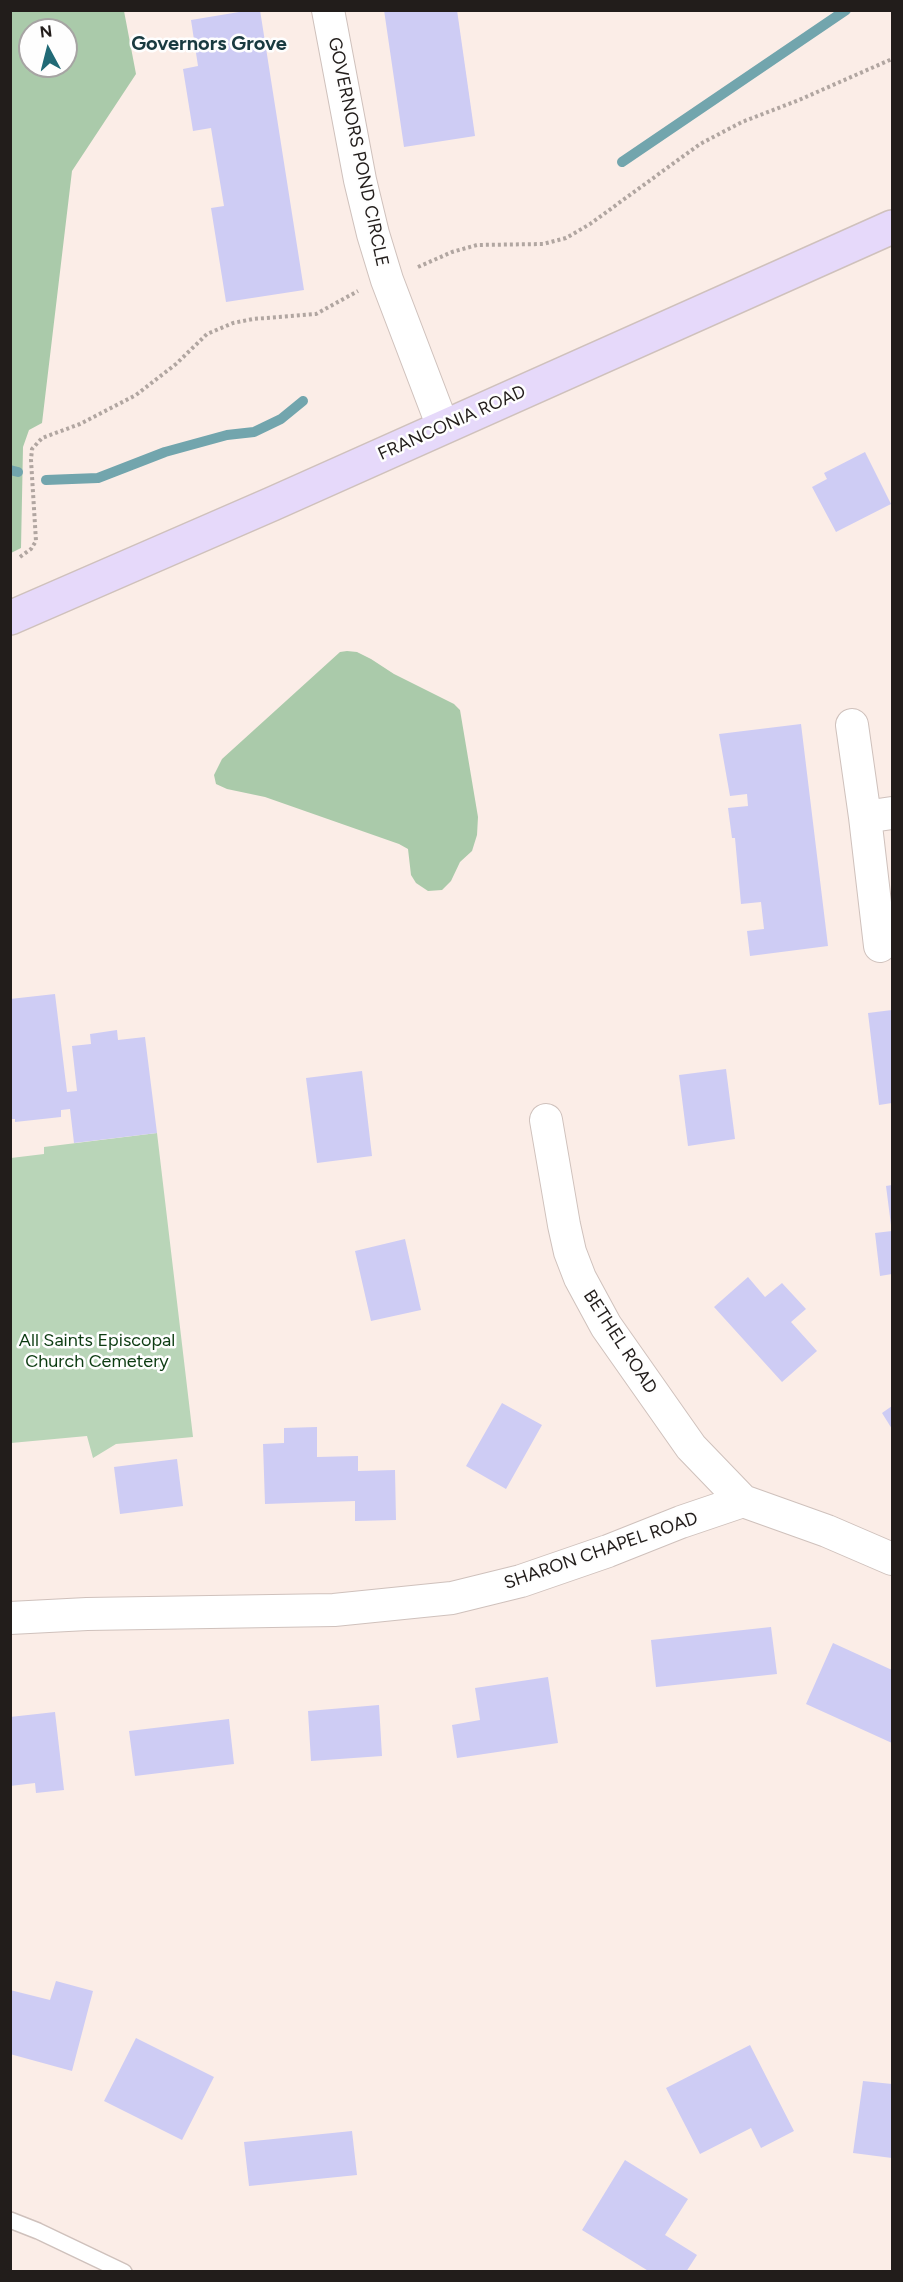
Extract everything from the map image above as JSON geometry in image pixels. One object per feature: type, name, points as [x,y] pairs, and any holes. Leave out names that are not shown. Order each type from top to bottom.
[{"type":"main road","name":"FRANCONIA ROAD","points":[[10,618],[892,227]]},
{"type":"street","name":"GOVERNORS POND CIRCLE","points":[[328,10],[360,180],[387,280],[443,427]]},
{"type":"street","points":[[852,725],[879,815],[880,946]]},
{"type":"street","name":"BETHEL ROAD","points":[[546,1119],[564,1225],[580,1278],[606,1326],[691,1447],[743,1502]]},
{"type":"street","points":[[743,1502],[827,1531],[892,1559]]},
{"type":"street","name":"SHARON CHAPEL ROAD","points":[[10,1618],[87,1614],[334,1610],[452,1598],[521,1581],[608,1551],[681,1522],[743,1502]]},
{"type":"lane","points":[[10,2220],[38,2230],[124,2271]]},
{"type":"path","points":[[20,557],[31,549],[36,541],[32,449],[42,438],[80,424],[136,394],[176,364],[207,334],[233,323],[253,319],[316,314],[349,295],[452,252],[477,245],[543,244],[566,238],[590,224],[700,144],[742,122],[892,59]]},
{"type":"green space","points":[[10,11],[124,11],[136,74],[72,171],[42,423],[29,430],[23,447],[21,548],[11,553]]},
{"type":"green space","points":[[340,652],[357,652],[371,659],[394,674],[454,704],[460,710],[478,817],[477,835],[472,851],[460,862],[451,881],[442,890],[428,891],[416,883],[411,875],[408,849],[399,844],[265,797],[227,789],[216,784],[214,775],[222,759]]},
{"type":"green space","name":"All Saints Episcopal Church Cemetery","points":[[157,1133],[193,1437],[116,1444],[93,1458],[87,1436],[11,1443],[11,1158],[44,1154],[44,1147]]},
{"type":"building","points":[[260,10],[304,290],[226,302],[211,208],[224,206],[211,128],[193,131],[183,69],[198,66],[191,20]]},
{"type":"building","points":[[384,10],[457,10],[475,136],[404,147]]},
{"type":"building","points":[[865,452],[891,504],[836,532],[812,487],[827,479],[824,473]]},
{"type":"building","points":[[801,724],[828,946],[750,956],[747,931],[764,929],[761,902],[741,904],[735,838],[732,838],[728,808],[748,806],[747,794],[730,796],[719,734]]},
{"type":"building","points":[[55,994],[67,1092],[77,1091],[72,1046],[91,1044],[90,1034],[117,1030],[118,1040],[145,1037],[157,1133],[74,1143],[70,1109],[61,1110],[61,1117],[15,1122],[15,1119],[10,1119],[10,999]]},
{"type":"building","points":[[892,1010],[892,1103],[879,1105],[868,1013]]},
{"type":"building","points":[[726,1069],[735,1139],[688,1146],[679,1075]]},
{"type":"building","points":[[362,1071],[372,1156],[317,1163],[306,1078]]},
{"type":"building","points":[[892,1185],[892,1225],[891,1225],[886,1186]]},
{"type":"building","points":[[892,1231],[892,1274],[880,1276],[875,1233]]},
{"type":"building","points":[[405,1239],[421,1310],[371,1321],[355,1251]]},
{"type":"building","points":[[748,1277],[765,1297],[782,1283],[806,1309],[791,1322],[817,1351],[782,1382],[714,1307]]},
{"type":"building","points":[[502,1403],[542,1425],[506,1489],[466,1466]]},
{"type":"building","points":[[892,1406],[892,1429],[882,1413]]},
{"type":"building","points":[[317,1427],[317,1457],[358,1456],[358,1471],[395,1470],[396,1520],[355,1521],[355,1501],[265,1504],[263,1444],[284,1443],[284,1428]]},
{"type":"building","points":[[177,1459],[183,1506],[120,1514],[114,1467]]},
{"type":"building","points":[[771,1627],[777,1674],[656,1687],[651,1640]]},
{"type":"building","points":[[833,1643],[892,1670],[892,1743],[806,1704]]},
{"type":"building","points":[[548,1677],[558,1743],[457,1758],[452,1725],[480,1720],[475,1688]]},
{"type":"building","points":[[379,1705],[382,1756],[311,1761],[308,1711]]},
{"type":"building","points":[[55,1712],[64,1790],[36,1793],[35,1783],[10,1786],[10,1717]]},
{"type":"building","points":[[229,1719],[234,1764],[135,1776],[129,1731]]},
{"type":"building","points":[[56,1981],[93,1991],[72,2071],[10,2054],[10,1990],[50,2000]]},
{"type":"building","points":[[136,2038],[214,2077],[182,2140],[104,2101]]},
{"type":"building","points":[[750,2045],[794,2131],[761,2148],[751,2128],[700,2154],[666,2088]]},
{"type":"building","points":[[863,2081],[892,2084],[892,2158],[853,2153]]},
{"type":"building","points":[[352,2131],[357,2175],[249,2186],[244,2142]]},
{"type":"building","points":[[625,2160],[688,2199],[665,2235],[697,2255],[686,2272],[650,2272],[582,2230]]},
{"type":"waterway","points":[[622,162],[846,10]]},
{"type":"waterway","points":[[46,480],[98,478],[165,452],[227,435],[254,432],[281,419],[303,401]]},
{"type":"waterway","points":[[10,470],[18,472]]},
{"type":"district","name":"Governors Grove","points":[[209,44]]}]
